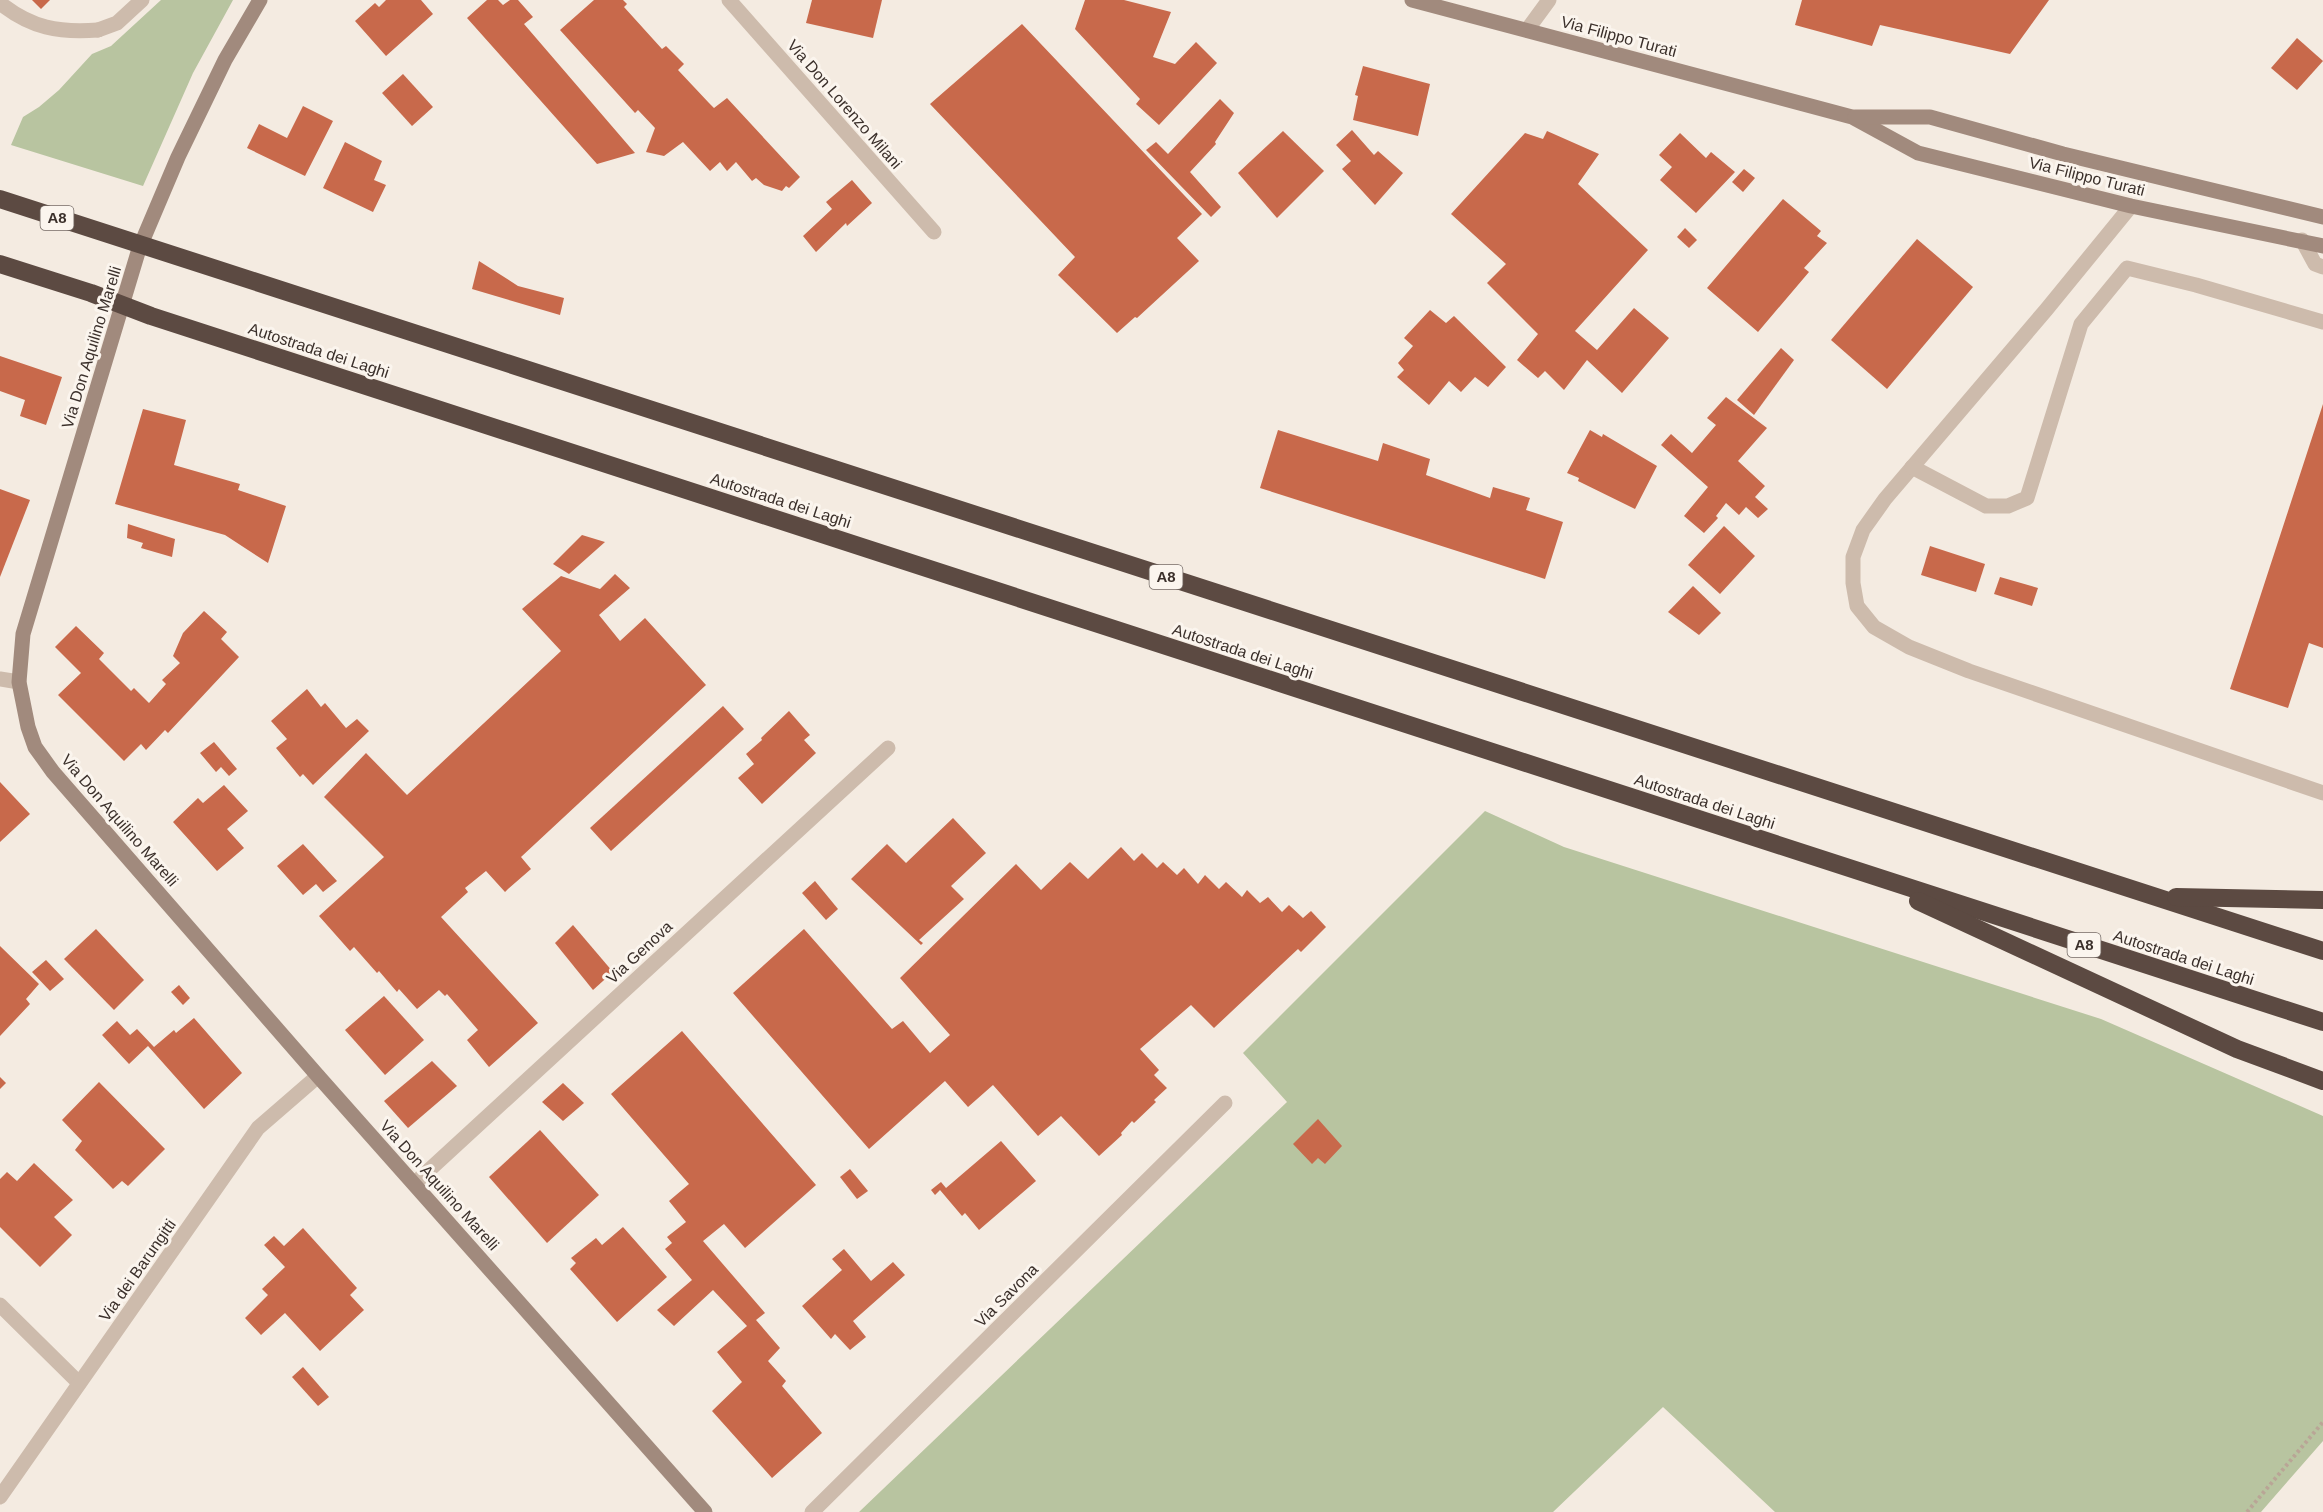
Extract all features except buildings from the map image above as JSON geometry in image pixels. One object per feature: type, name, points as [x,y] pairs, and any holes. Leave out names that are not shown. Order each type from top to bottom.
[{"type":"highway","name":"A8","points":[[0,199],[2323,951]]},
{"type":"highway","name":"Autostrada dei Laghi","points":[[0,264],[91,293],[151,316],[2323,1022]]},
{"type":"highway","points":[[1845,868],[2237,1049],[2323,1081]]},
{"type":"highway","points":[[2156,896],[2323,900]]},
{"type":"street","points":[[0,3],[38,26],[71,32],[98,30],[117,24],[142,0]]},
{"type":"street","name":"Via Don Aquilino Marelli","points":[[260,0],[225,60],[178,157],[139,249],[23,634],[20,682],[28,727],[35,747],[53,772],[318,1076],[705,1512]]},
{"type":"street","name":"Via Don Lorenzo Milani","points":[[729,0],[934,232]]},
{"type":"street","name":"Via Filippo Turati","points":[[1412,0],[1852,117],[1918,153],[2131,206],[2323,246]]},
{"type":"street","points":[[1527,30],[1549,0]]},
{"type":"street","name":"Via Filippo Turati","points":[[1852,117],[1930,117],[2063,154],[2323,217]]},
{"type":"street","points":[[2131,206],[1885,499],[1863,530],[1853,557],[1853,584],[1857,606],[1874,627],[1909,647],[1969,671],[2323,793]]},
{"type":"street","points":[[2302,240],[2315,264],[2323,267]]},
{"type":"street","points":[[1912,467],[1986,506],[2008,506],[2026,498],[2081,324],[2127,268],[2196,285],[2323,322]]},
{"type":"street","points":[[0,679],[20,682]]},
{"type":"street","name":"Via Genova","points":[[415,1183],[888,748]]},
{"type":"street","name":"Via dei Barungitti","points":[[0,1497],[258,1128],[318,1076]]},
{"type":"street","name":"Via Savona","points":[[812,1512],[1225,1103]]},
{"type":"street","points":[[0,1305],[79,1383]]},
{"type":"path","points":[[2247,1512],[2323,1422]]},
{"type":"green space","points":[[161,0],[233,0],[193,73],[143,186],[11,145],[23,117],[59,90],[92,54],[111,46]]},
{"type":"green space","points":[[1485,811],[1564,847],[2101,1019],[2323,1116],[2323,1441],[2261,1512],[1775,1512],[1663,1407],[1553,1512],[859,1512],[1287,1102],[1243,1053]]}]
